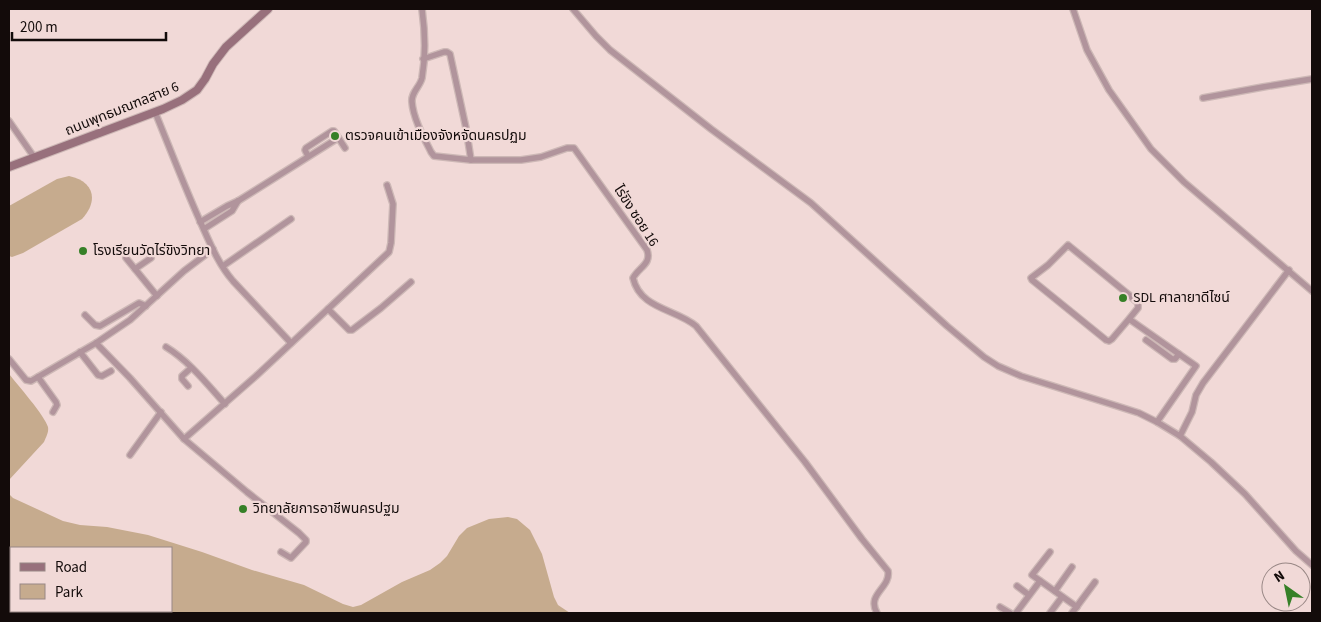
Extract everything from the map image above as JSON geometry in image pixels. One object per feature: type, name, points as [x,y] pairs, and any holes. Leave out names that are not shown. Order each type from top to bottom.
[{"type":"main road","name":"ถนนพุทธมณฑลสาย 6","points":[[9,166],[155,112],[182,100],[197,90],[226,47],[268,9]]},
{"type":"street","name":"ไร่ขิง ซอย 16","points":[[422,9],[425,33],[424,59],[422,78],[413,94],[412,104],[430,152],[434,156],[471,160],[530,159],[567,148],[574,148],[647,250],[649,255],[648,261],[636,273],[634,278],[640,291],[646,299],[664,311],[696,326],[805,462],[888,571],[888,578],[875,598],[874,607],[877,613]]},
{"type":"street","points":[[573,9],[610,50],[711,129],[811,203],[947,326],[984,356],[998,366],[1021,376],[1138,413],[1180,436],[1246,494],[1296,551],[1312,565]]},
{"type":"street","points":[[1073,9],[1087,50],[1109,90],[1151,149],[1184,182],[1312,291]]},
{"type":"street","points":[[424,59],[445,51],[450,54],[471,160]]},
{"type":"street","points":[[1203,98],[1263,86],[1312,79]]},
{"type":"street","points":[[155,112],[200,222],[227,274],[291,343]]},
{"type":"street","points":[[9,121],[34,157]]},
{"type":"street","points":[[200,222],[238,201],[338,138],[345,148]]},
{"type":"street","points":[[184,439],[225,404],[389,252],[393,204],[387,185]]},
{"type":"street","points":[[204,229],[232,211],[238,201]]},
{"type":"street","points":[[223,266],[291,219]]},
{"type":"street","points":[[1068,245],[1138,303],[1138,308],[1129,319],[1110,341],[1106,340],[1031,278],[1048,265],[1068,245]]},
{"type":"street","points":[[9,359],[26,380],[31,381],[96,343],[130,320],[184,271],[213,249]]},
{"type":"street","points":[[126,258],[157,296]]},
{"type":"street","points":[[135,269],[151,258]]},
{"type":"street","points":[[1180,436],[1192,412],[1196,395],[1203,383],[1289,270]]},
{"type":"street","points":[[328,309],[349,330],[352,330],[411,282]]},
{"type":"street","points":[[85,315],[95,325],[100,326],[139,303],[146,306]]},
{"type":"street","points":[[1129,319],[1196,366],[1157,422]]},
{"type":"street","points":[[1146,340],[1173,360],[1179,354]]},
{"type":"street","points":[[1159,350],[1163,342]]},
{"type":"street","points":[[96,343],[184,439],[246,492],[305,538],[306,542],[292,558],[281,552]]},
{"type":"street","points":[[166,347],[176,353],[225,404]]},
{"type":"street","points":[[80,352],[98,375],[102,376],[110,371]]},
{"type":"street","points":[[188,386],[182,379],[182,376],[191,368]]},
{"type":"street","points":[[38,377],[56,402],[57,405],[53,412]]},
{"type":"street","points":[[130,455],[161,412]]},
{"type":"street","points":[[1050,552],[1032,576],[1077,606]]},
{"type":"street","points":[[1055,591],[1072,567]]},
{"type":"street","points":[[1016,613],[1040,581]]},
{"type":"street","points":[[1072,613],[1095,582]]},
{"type":"street","points":[[1017,586],[1030,595]]},
{"type":"street","points":[[1050,613],[1062,597]]},
{"type":"street","points":[[1000,607],[1010,613]]},
{"type":"green space","points":[[69,176],[84,182],[89,187],[91,193],[91,205],[82,219],[23,253],[12,257],[9,256],[9,206],[57,179]]},
{"type":"green space","points":[[9,374],[46,422],[48,429],[44,442],[9,480]]},
{"type":"green space","points":[[9,494],[13,498],[63,521],[148,535],[252,570],[304,585],[353,607],[361,605],[402,582],[430,570],[447,556],[459,536],[467,528],[489,519],[508,517],[517,519],[530,530],[542,554],[554,597],[558,605],[570,613],[9,613]]},
{"type":"place","name":"ตรวจคนเข้าเมืองจังหจัดนครปฏม","points":[[335,136]]},
{"type":"place","name":"โรงเรียนวัดไร่ขิงวิทยา","points":[[83,251]]},
{"type":"place","name":"SDL ศาลายาดีไซน์","points":[[1123,298]]},
{"type":"place","name":"วิทยาลัยการอาชีพนครปฐม","points":[[243,509]]}]
